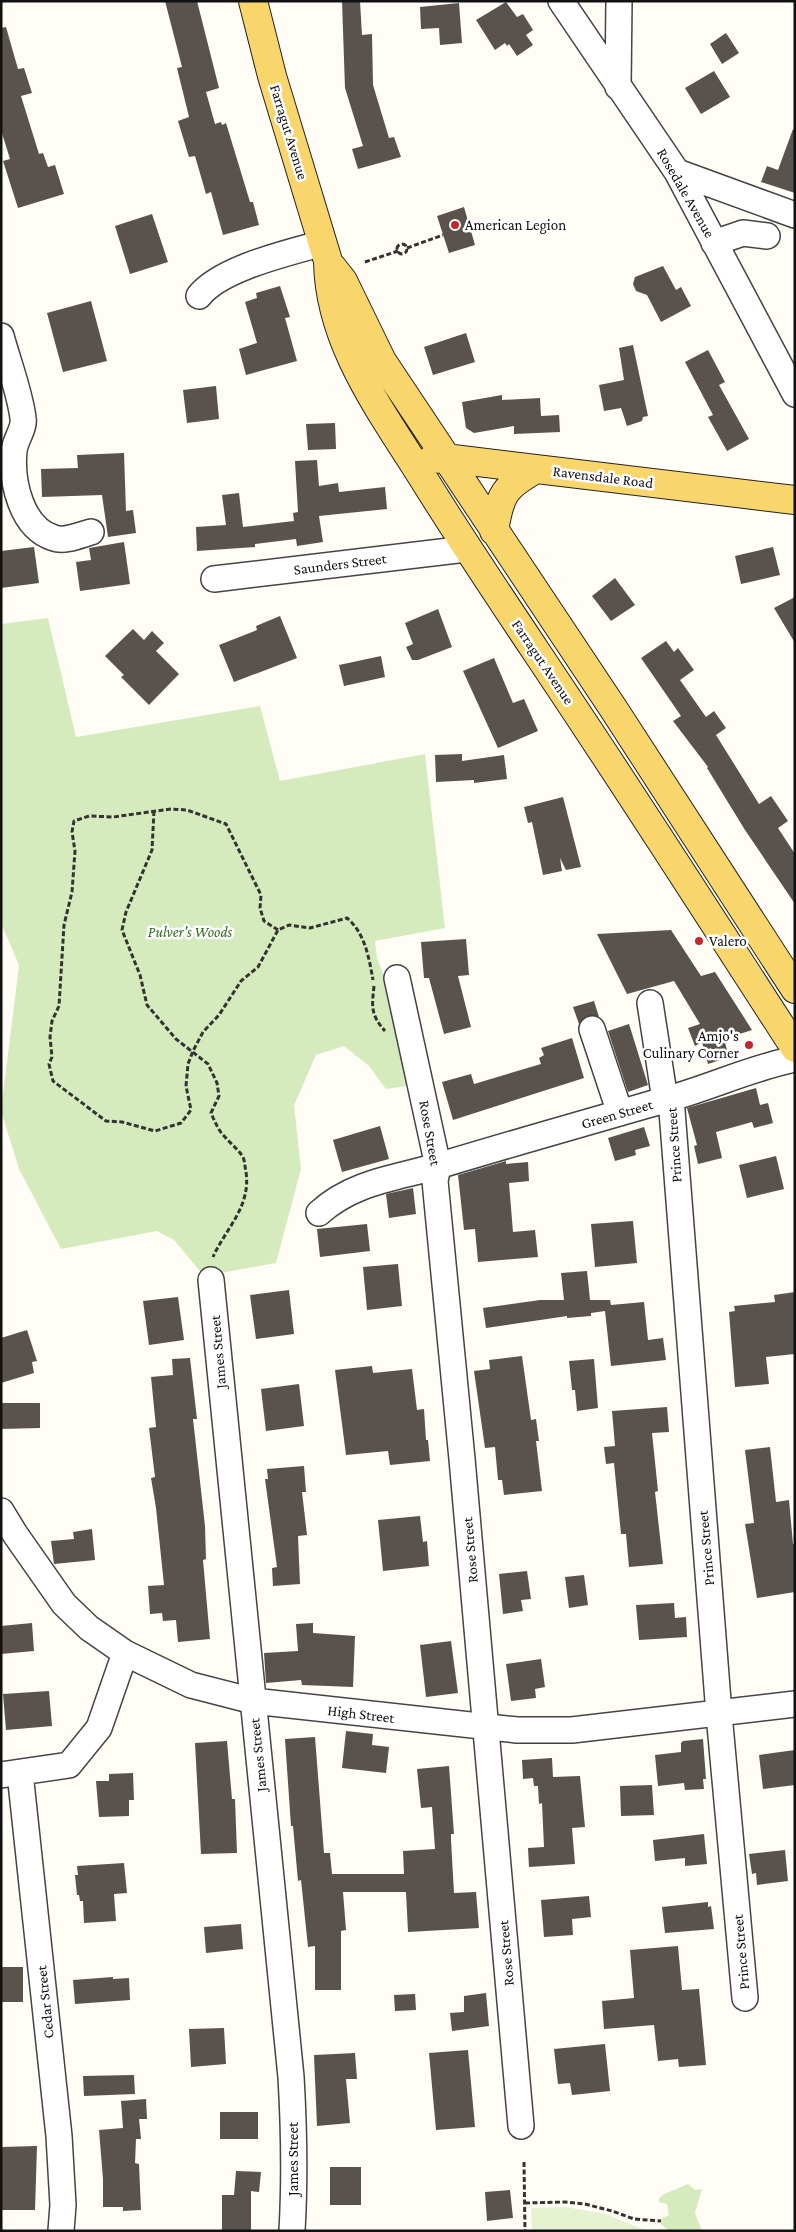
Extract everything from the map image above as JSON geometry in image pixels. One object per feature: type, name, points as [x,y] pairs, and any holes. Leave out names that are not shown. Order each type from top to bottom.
[{"type":"main road","name":"Farragut Avenue","points":[[253,1],[272,76],[325,252],[328,286],[348,353],[466,549],[586,726],[795,1048]]},
{"type":"main road","name":"Farragut Avenue","points":[[325,252],[343,281],[382,361],[613,708],[795,989]]},
{"type":"main road","name":"Ravensdale Road","points":[[411,459],[445,458],[795,500]]},
{"type":"main road","points":[[494,531],[498,506],[504,492],[515,481],[536,469]]},
{"type":"main road","points":[[586,726],[613,708]]},
{"type":"main road","points":[[687,880],[713,863]]},
{"type":"main road","points":[[728,945],[755,927]]},
{"type":"street","name":"Rosedale Avenue","points":[[561,1],[677,172],[795,394]]},
{"type":"street","points":[[618,1],[618,87]]},
{"type":"street","points":[[677,172],[795,215]]},
{"type":"street","points":[[714,243],[743,233],[767,236]]},
{"type":"street","points":[[199,296],[206,287],[268,258],[325,252]]},
{"type":"street","points":[[1,336],[24,420],[14,447],[12,465],[19,495],[29,521],[37,530],[54,539],[65,539],[91,532]]},
{"type":"street","name":"Saunders Street","points":[[214,579],[466,549]]},
{"type":"street","name":"Rose Street","points":[[397,978],[438,1166],[435,1181],[487,1727],[521,2126]]},
{"type":"street","name":"Prince Street","points":[[650,1003],[668,1099],[745,1998]]},
{"type":"street","points":[[592,1029],[620,1113]]},
{"type":"street","name":"Green Street","points":[[319,1213],[344,1194],[385,1178],[438,1166],[668,1099],[764,1066],[795,1059]]},
{"type":"street","name":"James Street","points":[[211,1280],[292,2094],[294,2187],[292,2231]]},
{"type":"street","name":"High Street","points":[[1,1511],[8,1535],[64,1604],[89,1628],[125,1653],[191,1685],[253,1701],[517,1730],[572,1730],[795,1704]]},
{"type":"street","points":[[11,1774],[69,1765],[99,1728],[125,1653]]},
{"type":"street","name":"Cedar Street","points":[[11,1774],[59,2136],[63,2205],[61,2231]]},
{"type":"path","points":[[365,262],[398,251],[403,254],[407,248],[443,235]]},
{"type":"path","points":[[398,251],[400,244],[407,248]]},
{"type":"path","points":[[278,930],[264,921],[260,908],[262,895],[226,824],[187,810],[154,811],[113,817],[89,816],[74,821],[72,832],[75,851],[72,892],[64,925],[59,1006],[52,1021],[50,1037],[52,1056],[49,1064],[53,1081],[106,1121],[122,1122],[155,1131],[180,1123],[191,1110],[186,1086],[188,1064],[193,1051],[203,1032],[219,1015],[240,981],[258,967],[278,930],[289,925],[310,928],[348,918],[357,926],[370,963],[374,988],[371,1004],[379,1024],[391,1038],[412,1047]]},
{"type":"path","points":[[154,811],[152,850],[126,912],[122,930],[140,975],[147,1005],[176,1039],[208,1064],[217,1083],[219,1096],[211,1114],[218,1129],[244,1158],[248,1184],[243,1205],[231,1230],[219,1244],[211,1261],[211,1280]]},
{"type":"path","points":[[524,2162],[525,2231]]},
{"type":"path","points":[[525,2203],[564,2202],[586,2204],[612,2210],[634,2219],[661,2221]]},
{"type":"green space","points":[[372,366],[421,444],[419,447],[416,447]]},
{"type":"green space","name":"Pulver's Woods","points":[[48,618],[76,737],[260,706],[280,781],[425,754],[445,928],[375,941],[377,958],[401,1021],[413,1085],[386,1089],[369,1066],[344,1046],[316,1055],[294,1105],[301,1169],[276,1263],[204,1276],[174,1240],[157,1231],[61,1249],[19,1169],[1,1111],[19,965],[1,923],[1,624]]},
{"type":"green space","points":[[688,2184],[695,2190],[702,2189],[695,2213],[702,2231],[669,2231],[661,2224],[661,2219],[669,2215],[667,2204],[659,2202],[659,2198]]},
{"type":"green space","points":[[566,2207],[606,2214],[647,2231],[532,2231],[531,2208]]},
{"type":"building","points":[[165,1],[197,1],[219,88],[206,92],[215,124],[221,122],[222,125],[226,123],[259,225],[223,235],[211,192],[206,194],[195,156],[189,157],[178,121],[189,117],[177,68],[182,67]]},
{"type":"building","points":[[342,1],[360,1],[362,35],[372,34],[373,85],[389,138],[394,137],[401,157],[358,169],[352,149],[363,146],[345,88]]},
{"type":"building","points":[[506,2],[517,17],[523,14],[533,30],[526,35],[533,45],[517,56],[509,44],[507,46],[505,43],[495,50],[476,20]]},
{"type":"building","points":[[459,3],[462,43],[440,45],[439,28],[421,29],[420,7]]},
{"type":"building","points":[[6,27],[18,69],[24,68],[32,93],[21,96],[39,154],[43,153],[48,167],[55,165],[64,194],[18,208],[3,161],[10,159],[1,130],[1,28]]},
{"type":"building","points":[[726,33],[739,53],[722,64],[710,44]]},
{"type":"building","points":[[714,71],[730,97],[701,114],[685,88]]},
{"type":"building","points":[[793,129],[795,130],[795,193],[761,182],[767,166],[778,170]]},
{"type":"building","name":"American Legion","points":[[464,207],[475,245],[449,253],[437,216]]},
{"type":"building","points":[[152,214],[168,262],[130,274],[115,226]]},
{"type":"building","points":[[663,266],[676,290],[681,287],[691,306],[661,322],[647,295],[636,291],[633,284],[635,277]]},
{"type":"building","points":[[280,286],[290,317],[285,318],[297,361],[246,375],[239,349],[257,343],[245,302],[257,298],[256,293]]},
{"type":"building","points":[[91,301],[107,361],[63,372],[47,313]]},
{"type":"building","points":[[466,333],[475,362],[433,375],[424,347]]},
{"type":"building","points":[[633,345],[648,416],[643,417],[642,421],[627,426],[621,408],[604,411],[599,385],[624,380],[619,348]]},
{"type":"building","points":[[708,350],[725,382],[719,385],[749,439],[727,451],[708,417],[713,415],[685,362]]},
{"type":"building","points":[[216,386],[219,419],[187,423],[183,390]]},
{"type":"building","points":[[502,395],[502,400],[540,398],[541,416],[559,415],[560,432],[514,434],[514,426],[474,433],[466,428],[462,402]]},
{"type":"building","points":[[335,423],[336,449],[308,450],[306,424]]},
{"type":"building","points":[[124,453],[126,511],[133,510],[136,533],[108,537],[102,495],[42,497],[41,469],[78,468],[77,455]]},
{"type":"building","points":[[317,460],[319,486],[338,483],[339,492],[385,487],[387,509],[319,516],[323,542],[297,546],[296,539],[255,544],[255,547],[197,551],[196,527],[226,525],[222,495],[239,493],[243,527],[294,521],[293,513],[298,512],[295,461]]},
{"type":"building","points":[[124,542],[130,584],[80,591],[76,562],[91,560],[89,548]]},
{"type":"building","points":[[34,547],[39,583],[1,588],[1,551]]},
{"type":"building","points":[[773,547],[780,575],[741,584],[735,556]]},
{"type":"building","points":[[615,578],[635,605],[611,621],[592,596]]},
{"type":"building","points":[[795,597],[795,643],[774,608]]},
{"type":"building","points":[[438,609],[452,647],[418,660],[412,660],[406,647],[413,644],[405,623]]},
{"type":"building","points":[[280,616],[297,658],[234,682],[219,645],[257,630],[256,626]]},
{"type":"building","points":[[133,629],[144,640],[152,631],[164,643],[156,651],[179,674],[149,705],[121,677],[124,675],[105,656]]},
{"type":"building","points":[[666,641],[674,652],[678,648],[694,670],[680,680],[706,717],[714,711],[726,728],[716,735],[759,804],[771,796],[788,821],[778,828],[795,854],[795,904],[745,830],[708,767],[673,721],[681,716],[641,658]]},
{"type":"building","points":[[381,656],[385,677],[344,686],[339,665]]},
{"type":"building","points":[[494,658],[513,703],[524,699],[538,731],[498,748],[463,671]]},
{"type":"building","points":[[462,754],[462,761],[504,755],[507,779],[474,783],[474,780],[436,782],[435,755]]},
{"type":"building","points":[[563,797],[581,867],[566,870],[560,858],[562,871],[543,875],[532,822],[528,823],[524,807]]},
{"type":"building","points":[[671,930],[701,976],[715,972],[752,1030],[724,1039],[729,1057],[708,1064],[702,1042],[695,1046],[688,1028],[700,1024],[674,981],[627,994],[597,934]]},
{"type":"building","points":[[466,939],[469,975],[458,976],[471,1027],[444,1034],[429,978],[424,978],[421,942]]},
{"type":"building","points":[[594,1001],[599,1017],[587,1016],[579,1024],[573,1007]]},
{"type":"building","points":[[629,1024],[648,1085],[628,1092],[608,1031]]},
{"type":"building","points":[[572,1038],[584,1078],[453,1120],[442,1082],[471,1074],[474,1084],[541,1064],[539,1058],[544,1055],[541,1048]]},
{"type":"building","points":[[756,1088],[760,1105],[768,1103],[773,1123],[754,1128],[752,1122],[716,1132],[722,1158],[698,1164],[694,1146],[697,1145],[687,1108]]},
{"type":"building","points":[[380,1126],[389,1159],[342,1172],[333,1140]]},
{"type":"building","points":[[644,1127],[650,1146],[635,1150],[636,1155],[615,1161],[608,1138]]},
{"type":"building","points":[[776,1156],[784,1189],[747,1198],[739,1165]]},
{"type":"building","points":[[506,1161],[506,1164],[528,1162],[529,1181],[509,1183],[513,1232],[535,1230],[538,1257],[478,1262],[475,1229],[464,1230],[458,1175]]},
{"type":"building","points":[[413,1188],[416,1214],[389,1218],[386,1194]]},
{"type":"building","points":[[633,1221],[637,1263],[595,1267],[591,1224]]},
{"type":"building","points":[[367,1224],[370,1251],[320,1257],[317,1229]]},
{"type":"building","points":[[398,1264],[402,1306],[367,1310],[363,1267]]},
{"type":"building","points":[[587,1271],[590,1300],[610,1300],[611,1305],[644,1302],[648,1340],[663,1338],[666,1360],[611,1366],[605,1311],[591,1313],[591,1316],[567,1318],[567,1316],[486,1328],[483,1308],[540,1300],[564,1300],[561,1273]]},
{"type":"building","points":[[289,1290],[294,1334],[256,1339],[250,1295]]},
{"type":"building","points":[[795,1292],[795,1354],[766,1357],[769,1384],[735,1387],[729,1312],[735,1311],[734,1306],[775,1302],[774,1295]]},
{"type":"building","points":[[178,1297],[184,1340],[149,1345],[143,1301]]},
{"type":"building","points":[[27,1330],[37,1361],[32,1362],[34,1373],[1,1383],[1,1338]]},
{"type":"building","points":[[522,1356],[531,1420],[536,1419],[539,1441],[536,1441],[542,1491],[504,1495],[502,1480],[498,1480],[495,1447],[485,1448],[474,1371],[490,1369],[489,1360]]},
{"type":"building","points":[[190,1358],[197,1419],[193,1419],[205,1526],[206,1559],[203,1560],[210,1639],[178,1642],[176,1620],[163,1621],[162,1613],[150,1614],[148,1586],[164,1585],[151,1478],[155,1477],[149,1428],[156,1427],[151,1377],[173,1375],[172,1359]]},
{"type":"building","points":[[594,1359],[598,1408],[577,1411],[575,1390],[572,1390],[569,1361]]},
{"type":"building","points":[[372,1366],[373,1373],[412,1369],[417,1410],[424,1409],[426,1440],[428,1440],[430,1461],[390,1465],[388,1451],[346,1455],[335,1370]]},
{"type":"building","points":[[299,1384],[304,1426],[266,1431],[261,1389]]},
{"type":"building","points":[[1,1403],[40,1403],[40,1428],[1,1429]]},
{"type":"building","points":[[667,1407],[669,1432],[652,1433],[658,1491],[655,1492],[663,1564],[629,1567],[626,1534],[621,1534],[614,1463],[606,1464],[604,1447],[615,1446],[612,1411]]},
{"type":"building","points":[[770,1447],[776,1502],[789,1500],[793,1544],[795,1544],[795,1592],[757,1598],[745,1524],[754,1523],[745,1450]]},
{"type":"building","points":[[304,1466],[306,1492],[302,1492],[307,1535],[298,1536],[300,1584],[273,1586],[272,1568],[277,1567],[265,1479],[268,1479],[267,1469]]},
{"type":"building","points":[[420,1516],[423,1542],[427,1541],[429,1566],[383,1571],[378,1520]]},
{"type":"building","points":[[92,1529],[95,1560],[54,1564],[51,1541],[74,1539],[73,1532]]},
{"type":"building","points":[[527,1571],[531,1599],[521,1600],[523,1611],[503,1614],[499,1574]]},
{"type":"building","points":[[584,1575],[588,1605],[569,1608],[565,1577]]},
{"type":"building","points":[[674,1603],[675,1618],[686,1617],[687,1637],[639,1640],[636,1605]]},
{"type":"building","points":[[32,1623],[34,1651],[1,1654],[1,1626]]},
{"type":"building","points":[[313,1623],[313,1633],[355,1636],[353,1687],[302,1685],[301,1680],[266,1683],[264,1653],[298,1651],[296,1624]]},
{"type":"building","points":[[451,1641],[458,1693],[426,1697],[420,1645]]},
{"type":"building","points":[[541,1659],[545,1687],[535,1689],[536,1698],[511,1701],[506,1664]]},
{"type":"building","points":[[49,1691],[52,1726],[6,1730],[3,1694]]},
{"type":"building","points":[[346,1731],[373,1734],[372,1745],[389,1747],[386,1773],[342,1768]]},
{"type":"building","points":[[315,1737],[324,1853],[330,1853],[332,1874],[404,1874],[403,1851],[435,1849],[432,1807],[421,1808],[417,1769],[449,1766],[454,1834],[451,1834],[451,1840],[454,1893],[476,1892],[479,1928],[408,1932],[406,1892],[343,1892],[346,1930],[341,1931],[341,1990],[315,1990],[315,1946],[308,1947],[301,1880],[298,1881],[293,1826],[291,1826],[285,1739]]},
{"type":"building","points":[[703,1739],[706,1779],[703,1779],[704,1789],[685,1790],[684,1783],[658,1786],[655,1755],[681,1752],[681,1743],[683,1741]]},
{"type":"building","points":[[227,1741],[232,1799],[235,1799],[237,1853],[201,1854],[195,1743]]},
{"type":"building","points":[[795,1750],[795,1785],[763,1789],[759,1755]]},
{"type":"building","points":[[552,1758],[553,1777],[580,1776],[585,1827],[572,1828],[575,1864],[529,1867],[528,1848],[544,1847],[542,1803],[539,1804],[538,1786],[534,1786],[533,1778],[523,1779],[522,1760]]},
{"type":"building","points":[[133,1773],[134,1800],[129,1800],[129,1816],[99,1817],[96,1781],[109,1781],[109,1774]]},
{"type":"building","points":[[652,1785],[654,1815],[621,1816],[620,1786]]},
{"type":"building","points":[[704,1834],[707,1864],[685,1866],[685,1858],[655,1861],[653,1840]]},
{"type":"building","points":[[785,1850],[788,1881],[757,1885],[756,1873],[752,1874],[749,1854]]},
{"type":"building","points":[[124,1863],[127,1893],[114,1894],[116,1921],[84,1923],[83,1901],[80,1901],[79,1895],[77,1895],[75,1875],[78,1875],[77,1866]]},
{"type":"building","points":[[589,1896],[591,1917],[572,1919],[573,1935],[544,1937],[541,1900]]},
{"type":"building","points":[[708,1902],[708,1907],[711,1906],[714,1929],[665,1933],[662,1907]]},
{"type":"building","points":[[241,1924],[243,1949],[206,1953],[204,1927]]},
{"type":"building","points":[[678,1946],[682,1990],[699,1989],[706,2065],[679,2067],[678,2059],[658,2061],[654,2025],[604,2029],[602,2001],[634,1998],[630,1950]]},
{"type":"building","points":[[1,1967],[23,1967],[23,2002],[1,2002]]},
{"type":"building","points":[[113,1977],[113,1979],[129,1978],[130,2000],[75,2004],[73,1980]]},
{"type":"building","points":[[486,1993],[489,2026],[452,2031],[450,2013],[464,2012],[464,1996]]},
{"type":"building","points":[[415,1994],[416,2010],[395,2011],[394,1995]]},
{"type":"building","points":[[224,2028],[226,2064],[191,2067],[189,2029]]},
{"type":"building","points":[[605,2044],[610,2091],[572,2095],[570,2083],[558,2084],[554,2049]]},
{"type":"building","points":[[468,2050],[475,2127],[436,2130],[429,2053]]},
{"type":"building","points":[[355,2053],[357,2079],[346,2079],[350,2123],[317,2126],[314,2055]]},
{"type":"building","points":[[134,2075],[135,2094],[84,2096],[83,2076]]},
{"type":"building","points":[[146,2099],[147,2119],[139,2119],[141,2139],[136,2139],[135,2163],[139,2164],[141,2210],[123,2211],[123,2207],[103,2207],[99,2130],[123,2128],[121,2101]]},
{"type":"building","points":[[220,2112],[258,2112],[258,2139],[220,2139]]},
{"type":"building","points":[[37,2146],[35,2210],[1,2210],[1,2147]]},
{"type":"building","points":[[330,2167],[361,2167],[361,2205],[330,2205]]},
{"type":"building","points":[[236,2171],[261,2172],[259,2192],[251,2191],[251,2231],[222,2231],[222,2195],[234,2195]]},
{"type":"building","points":[[510,2190],[513,2218],[487,2221],[485,2192]]},
{"type":"place","name":"American Legion","points":[[455,225]]},
{"type":"place","name":"Valero","points":[[699,941]]},
{"type":"place","name":"Amjo's Culinary Corner","points":[[749,1045]]}]
